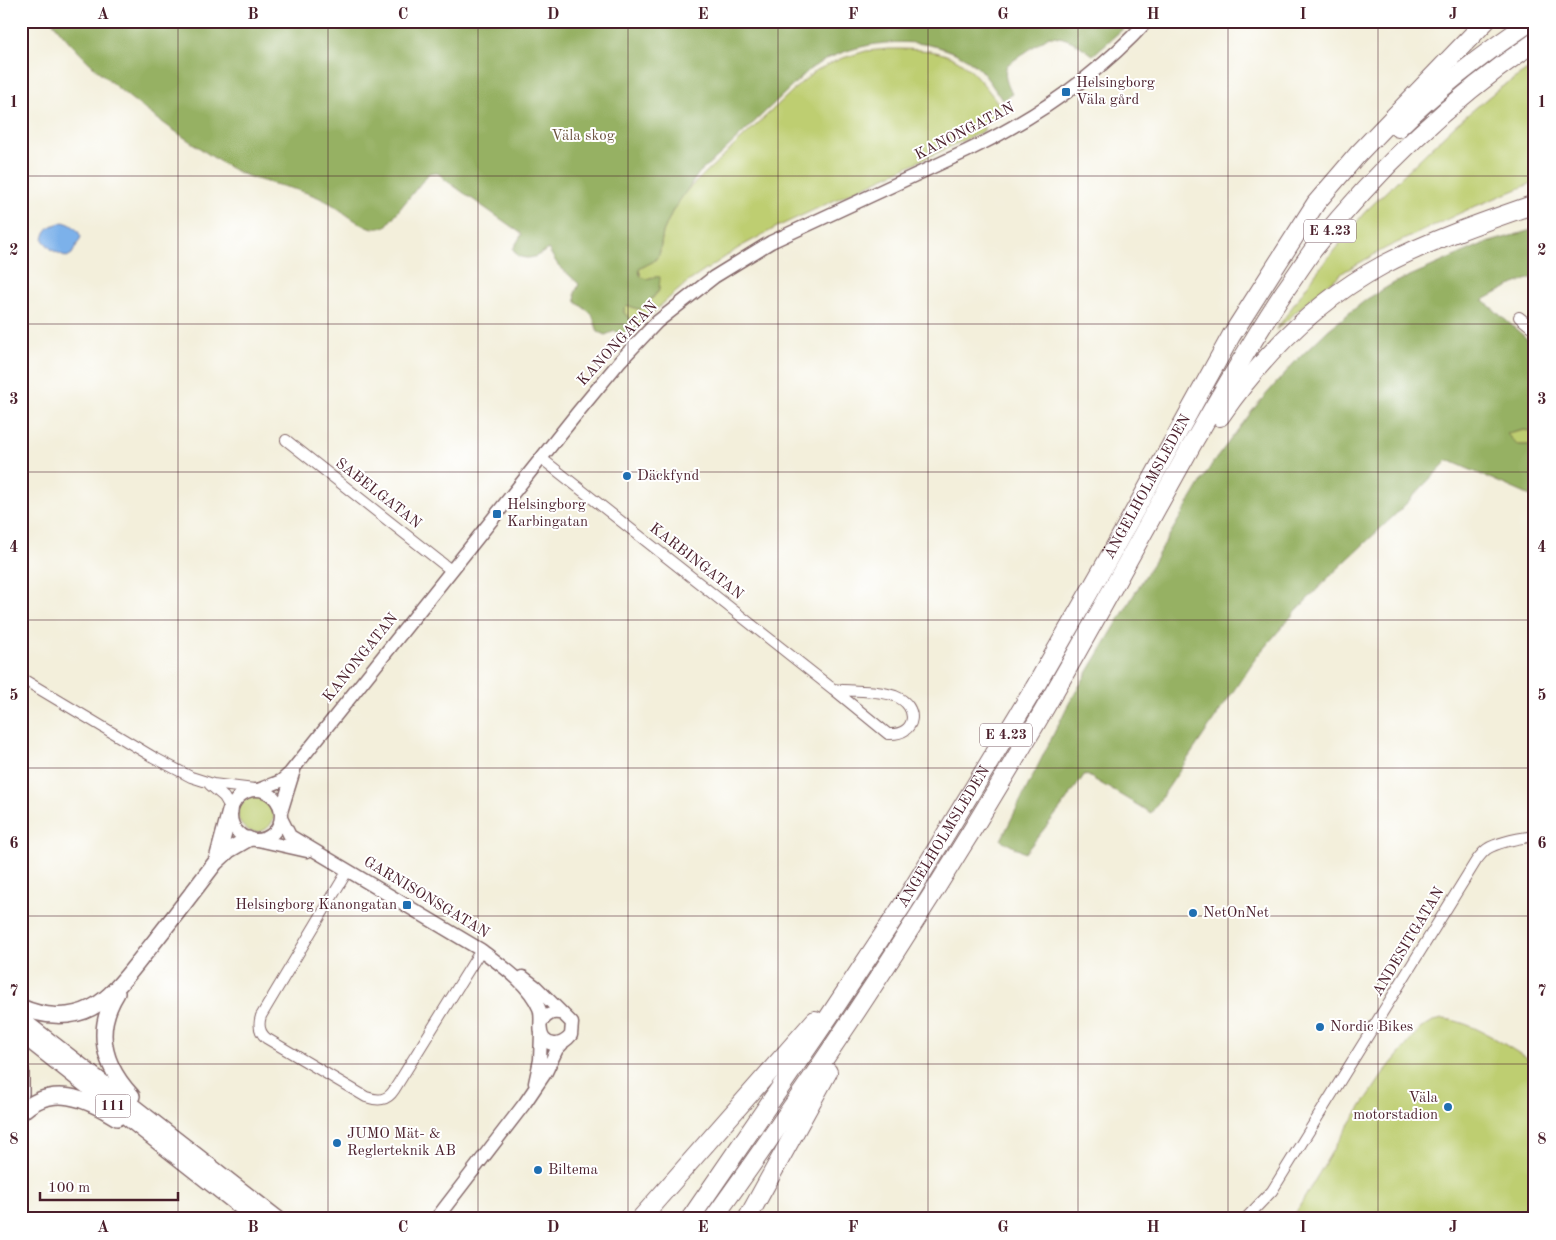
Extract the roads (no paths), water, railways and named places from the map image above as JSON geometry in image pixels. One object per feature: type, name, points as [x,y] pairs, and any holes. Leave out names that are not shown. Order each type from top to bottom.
[{"type":"highway","points":[[1297,236],[1316,203],[1358,154],[1486,21]]},
{"type":"highway","name":"E 4.23","points":[[1297,236],[1370,156],[1418,110],[1474,62],[1532,21]]},
{"type":"highway","name":"E 4.23","points":[[1180,466],[1225,386],[1268,316],[1311,253],[1374,178],[1425,129],[1487,76],[1535,42]]},
{"type":"highway","points":[[1180,466],[1254,371],[1279,343],[1323,304],[1362,278],[1403,255],[1454,233],[1535,204]]},
{"type":"highway","name":"ÄNGELHOLMSLEDEN","points":[[690,1219],[902,906],[1035,687],[1231,336],[1297,236]]},
{"type":"highway","name":"ÄNGELHOLMSLEDEN","points":[[713,1219],[815,1072],[900,943],[1037,721],[1120,577],[1180,466]]},
{"type":"highway","points":[[747,1219],[842,1047],[881,987],[900,943]]},
{"type":"highway","points":[[640,1219],[862,967]]},
{"type":"main road","points":[[215,863],[231,810]]},
{"type":"main road","points":[[182,1143],[122,1086],[110,1066],[106,1054],[103,1037],[104,1021],[113,999],[126,977],[215,863],[229,850],[251,840]]},
{"type":"main road","points":[[21,1007],[52,1015],[76,1014],[96,1005],[126,977]]},
{"type":"main road","name":"111","points":[[21,1019],[278,1219]]},
{"type":"main road","name":"111","points":[[21,1034],[256,1219]]},
{"type":"main road","points":[[21,1071],[21,1094]]},
{"type":"main road","points":[[21,1113],[33,1103],[52,1095],[86,1102],[126,1124],[205,1178]]},
{"type":"street","name":"KANONGATAN","points":[[256,789],[281,781],[295,767],[621,360],[649,330],[686,298],[714,277],[792,231],[937,166],[1031,116],[1082,81],[1147,21]]},
{"type":"street","points":[[1519,317],[1535,330]]},
{"type":"street","name":"SABELGATAN","points":[[286,440],[452,571]]},
{"type":"street","name":"KARBINGATAN","points":[[541,458],[888,734],[902,732],[910,727],[912,722],[910,709],[896,696],[873,692],[833,690]]},
{"type":"street","points":[[21,678],[153,757],[207,783],[224,798],[231,810]]},
{"type":"street","name":"KANONGATAN","points":[[281,815],[295,767]]},
{"type":"street","points":[[207,783],[256,789],[274,797],[281,815],[276,830],[266,838],[251,840],[236,831],[230,818],[233,802],[242,793],[256,789]]},
{"type":"street","name":"GARNISONSGATAN","points":[[281,815],[290,836],[481,950],[507,970],[525,988],[540,1010],[542,1027],[540,1060],[534,1087]]},
{"type":"street","name":"ANDESITGATAN","points":[[1247,1217],[1272,1191],[1476,861],[1486,850],[1495,846],[1516,839],[1535,836]]},
{"type":"street","name":"GARNISONSGATAN","points":[[251,840],[273,842],[326,857]]},
{"type":"street","points":[[348,870],[261,1016],[260,1029],[266,1038],[366,1097],[381,1100],[387,1098],[392,1094],[481,950]]},
{"type":"street","name":"GARNISONSGATAN","points":[[436,1219],[521,1109],[534,1087],[546,1072],[557,1049],[571,1035],[572,1023],[564,1014],[526,979],[507,970]]},
{"type":"street","points":[[562,1044],[555,1044],[544,1039],[542,1027],[546,1016],[551,1013],[564,1014]]},
{"type":"water","points":[[63,222],[74,227],[81,237],[72,254],[67,257],[52,250],[43,240],[45,232],[49,228]]},
{"type":"place","name":"Helsingborg Väla gård","points":[[1066,92]]},
{"type":"place","name":"Däckfynd","points":[[627,476]]},
{"type":"place","name":"Helsingborg Karbingatan","points":[[497,514]]},
{"type":"place","name":"Helsingborg Kanongatan","points":[[407,905]]},
{"type":"place","name":"NetOnNet","points":[[1193,913]]},
{"type":"place","name":"Nordic Bikes","points":[[1320,1027]]},
{"type":"place","name":"Väla motorstadion","points":[[1448,1107]]},
{"type":"place","name":"JUMO Mät- & Reglerteknik AB","points":[[337,1143]]},
{"type":"place","name":"Biltema","points":[[538,1170]]},
{"type":"park label","name":"Väla skog","points":[[583,136]]}]
